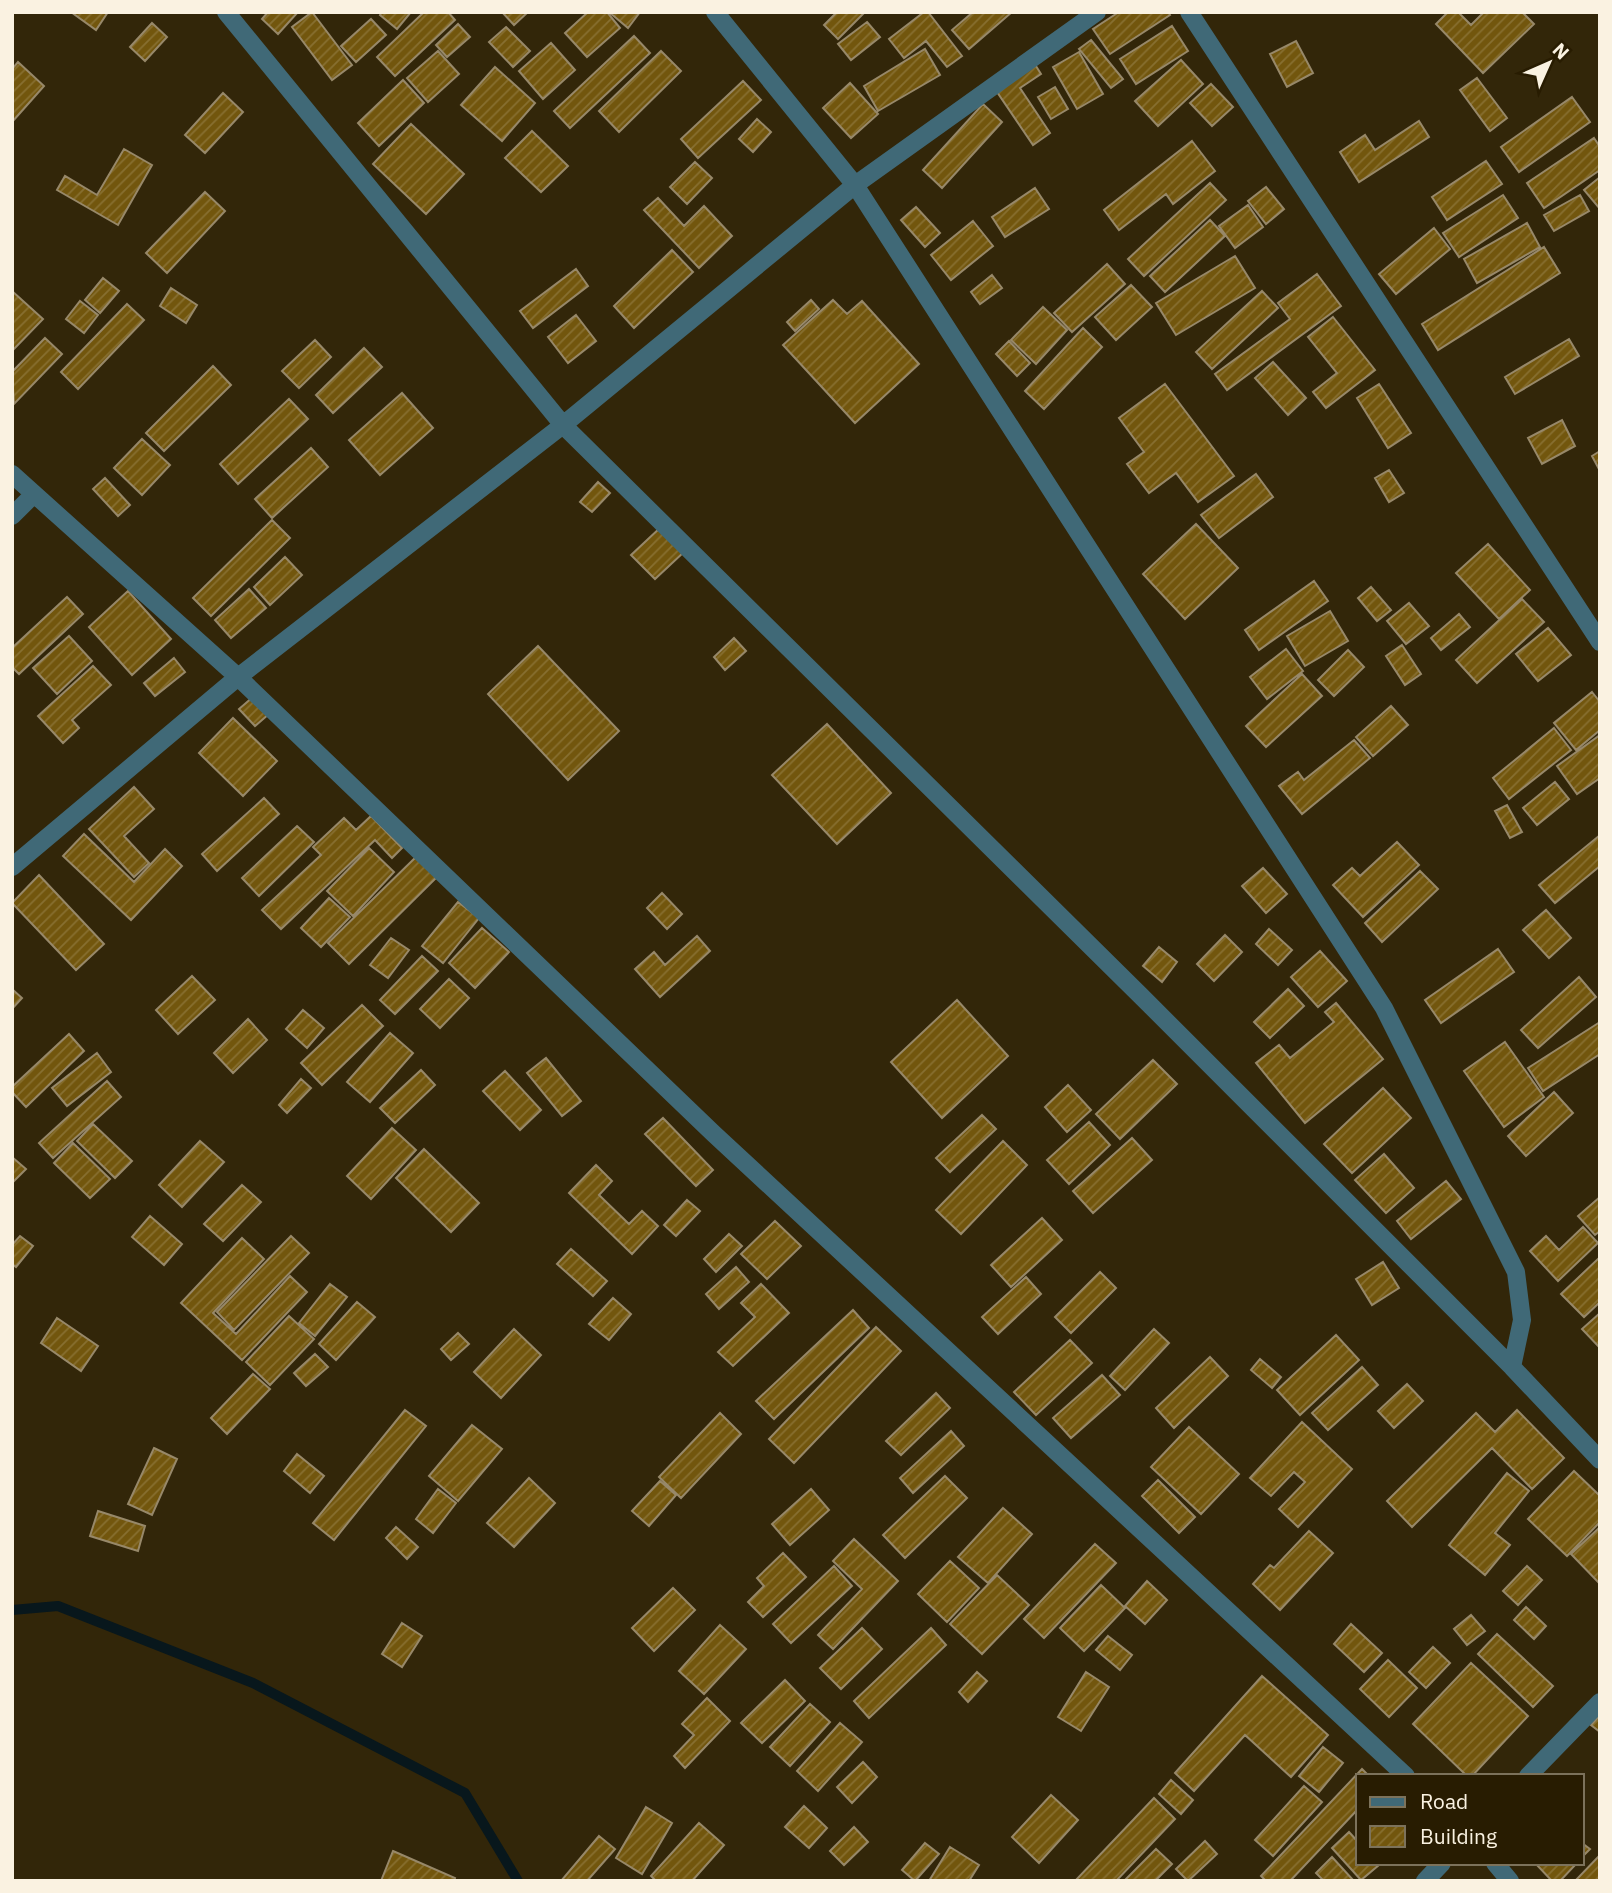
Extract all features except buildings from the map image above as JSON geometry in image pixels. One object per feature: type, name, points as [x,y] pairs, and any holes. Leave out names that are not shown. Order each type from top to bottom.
[{"type":"street","points":[[226,12],[563,425],[1512,1367],[1600,1460]]},
{"type":"street","points":[[715,12],[855,185],[1384,1008],[1516,1272],[1522,1320],[1512,1367]]},
{"type":"street","points":[[12,867],[238,677],[563,425],[855,185],[1097,12]]},
{"type":"street","points":[[1189,12],[1600,642]]},
{"type":"street","points":[[12,474],[238,677],[714,1134],[1404,1774]]},
{"type":"street","points":[[12,516],[33,495]]},
{"type":"street","points":[[1530,1774],[1600,1702]]},
{"type":"street","points":[[1425,1881],[1440,1865]]},
{"type":"street","points":[[1497,1865],[1510,1881]]},
{"type":"waterway","points":[[12,1610],[58,1606],[253,1683],[465,1793],[518,1881]]}]
